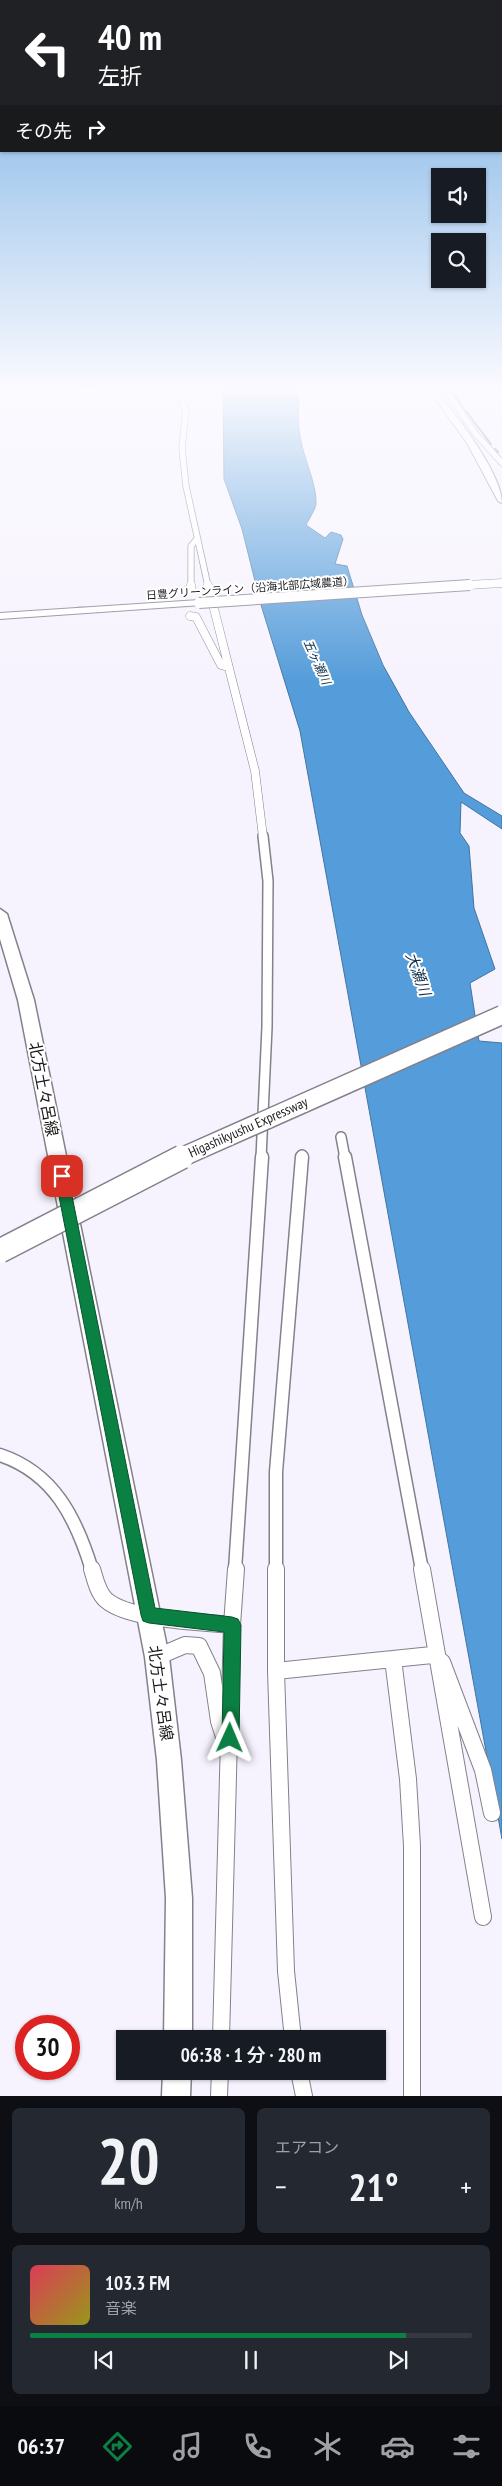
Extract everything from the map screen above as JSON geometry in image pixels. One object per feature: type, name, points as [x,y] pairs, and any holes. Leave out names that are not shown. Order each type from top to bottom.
[{"type":"highway","name":"Higashikyushu Expressway","points":[[0,1251],[192,1152],[502,1015]]},
{"type":"main road","name":"北方土々呂線","points":[[0,914],[26,1000],[157,1657],[170,1760],[179,1898],[178,2030]]},
{"type":"main road","points":[[176,2096],[177,2080]]},
{"type":"street","points":[[186,488],[196,540],[255,771],[268,881],[267,1027],[263,1134],[232,1625],[221,2030]]},
{"type":"street","points":[[495,488],[502,501]]},
{"type":"street","points":[[186,590],[191,589],[192,546],[196,540]]},
{"type":"street","name":"日豊グリーンライン（沿海北部広域農道）","points":[[0,616],[502,583]]},
{"type":"street","points":[[190,616],[196,617],[220,665],[228,668]]},
{"type":"street","points":[[341,1137],[483,1917]]},
{"type":"street","points":[[292,2030],[286,1971],[276,1670],[276,1472],[302,1155]]},
{"type":"street","points":[[0,1454],[17,1458],[41,1476],[62,1502],[80,1532],[93,1572],[105,1600],[116,1607],[149,1615],[232,1625]]},
{"type":"street","points":[[157,1657],[185,1646],[199,1646],[212,1673],[219,1721],[230,1757]]},
{"type":"street","points":[[276,1670],[432,1655],[437,1658],[442,1662],[484,1770],[492,1813]]},
{"type":"street","points":[[393,1659],[408,1779],[412,1846],[412,2096]]},
{"type":"street","points":[[301,2080],[304,2096]]},
{"type":"water","points":[[227,488],[314,488],[316,504],[306,525],[325,538],[331,532],[341,535],[343,539],[335,564],[347,566],[362,615],[383,665],[409,712],[464,793],[502,816],[502,829],[461,802],[460,833],[469,846],[474,908],[495,969],[470,983],[479,1041],[502,1043],[502,1839],[300,731],[261,605],[242,529]]},
{"type":"tunnel","points":[[82,606],[82,616]]},
{"type":"route","points":[[62,1176],[149,1615],[232,1625],[230,1738]]},
{"type":"water label","name":"五ヶ瀬川","points":[[317,662]]},
{"type":"water label","name":"大瀬川","points":[[418,974]]}]
